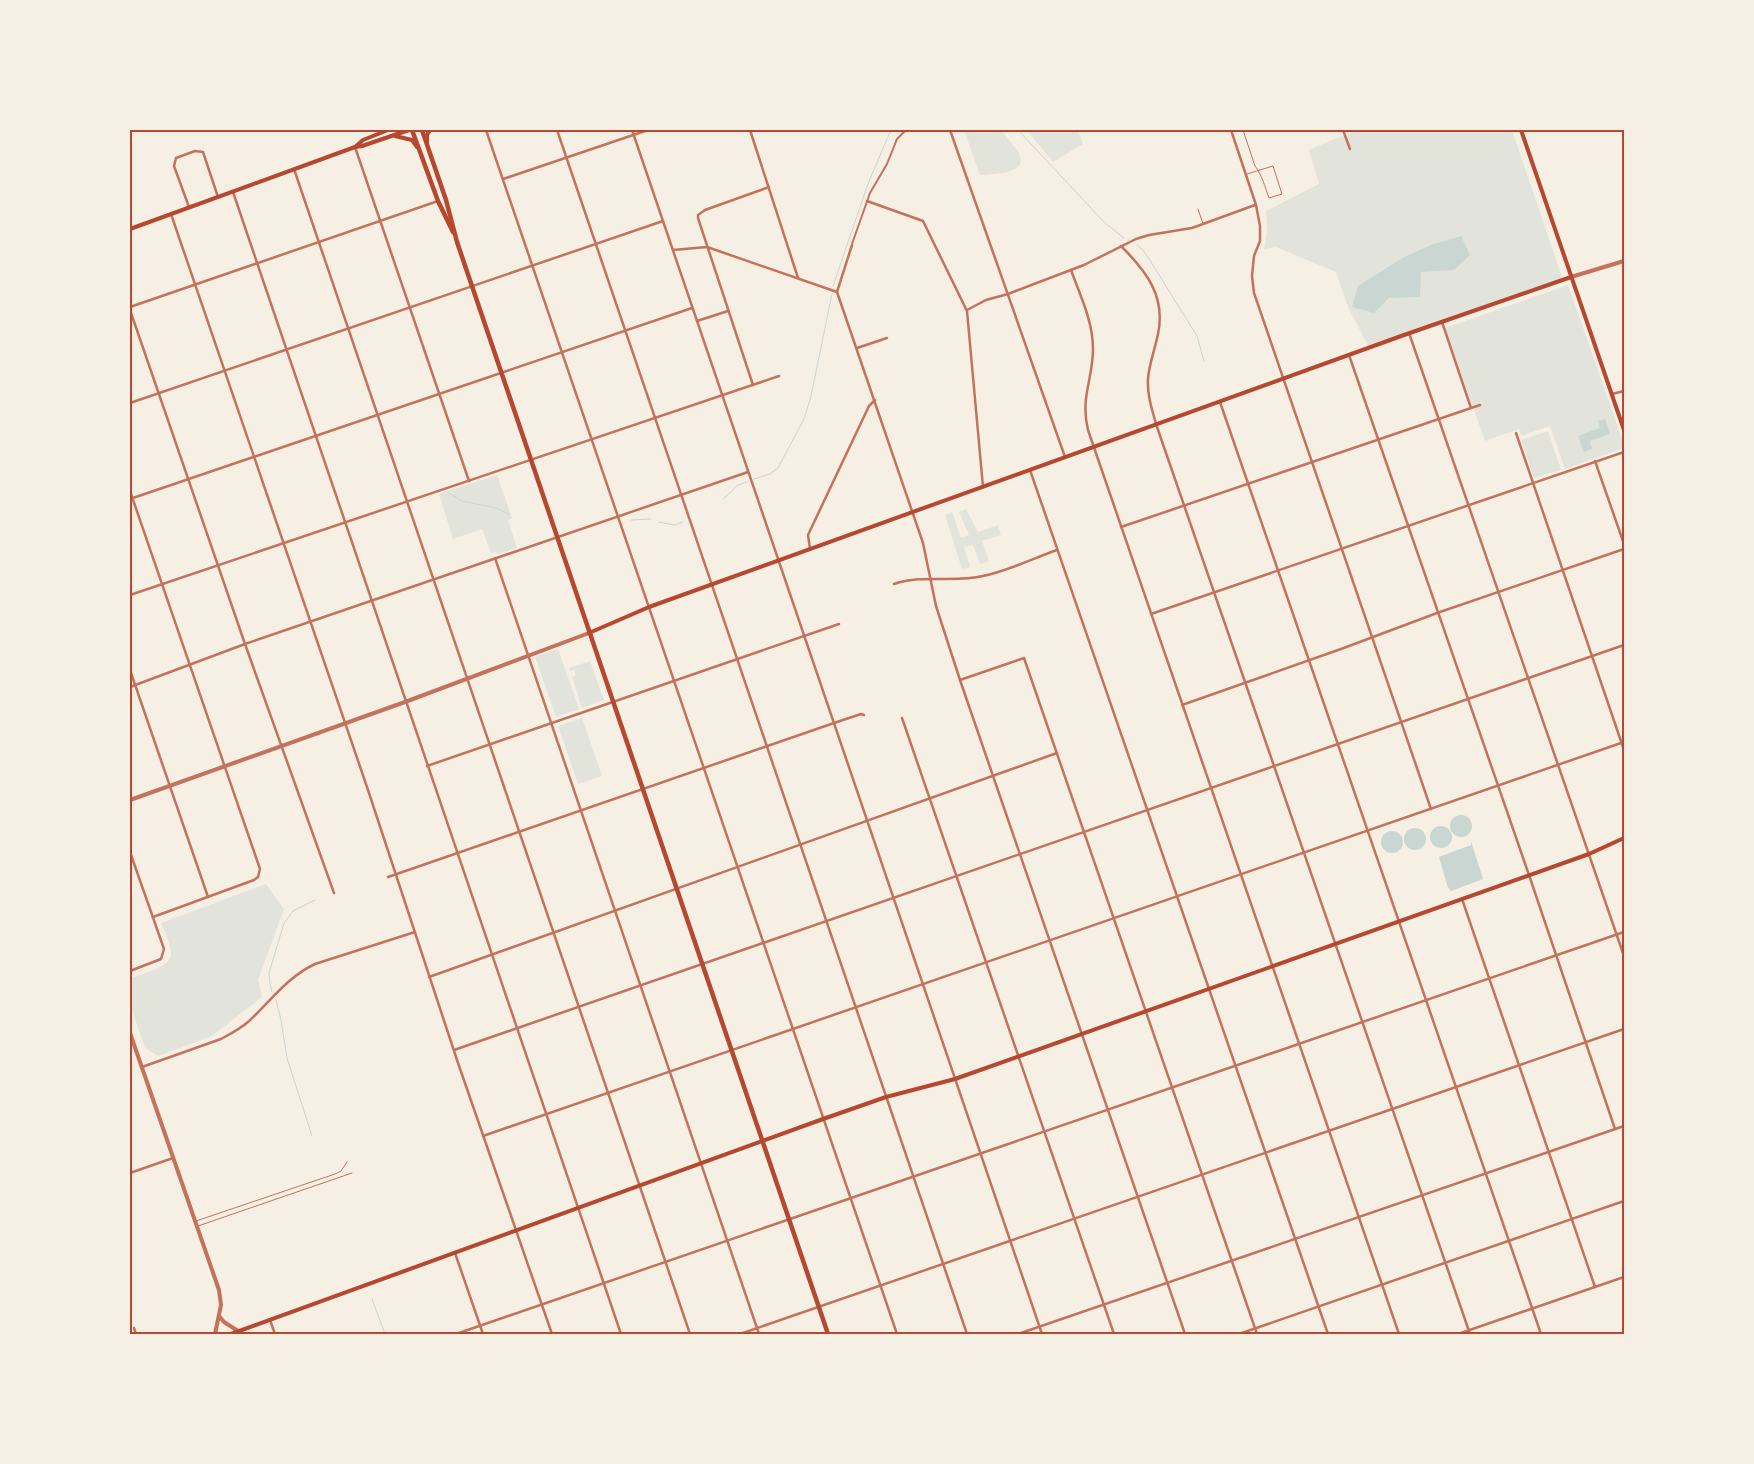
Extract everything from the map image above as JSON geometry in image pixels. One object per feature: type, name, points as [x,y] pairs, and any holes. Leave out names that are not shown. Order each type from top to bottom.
[{"type":"main road","points":[[355,147],[363,140],[386,130]]},
{"type":"main road","points":[[130,229],[355,147],[410,130],[438,201],[458,242]]},
{"type":"main road","points":[[422,130],[446,200],[472,287],[828,1334]]},
{"type":"main road","points":[[427,144],[427,134],[430,130]]},
{"type":"main road","points":[[1521,130],[1624,430]]},
{"type":"main road","points":[[393,136],[408,138],[418,147]]},
{"type":"main road","points":[[589,633],[649,607],[778,560],[1409,333],[1571,277]]},
{"type":"main road","points":[[231,1334],[823,1119],[886,1097],[955,1080],[1589,854],[1624,838]]},
{"type":"street","points":[[486,130],[897,1334]]},
{"type":"street","points":[[557,130],[967,1334]]},
{"type":"street","points":[[632,130],[1042,1334]]},
{"type":"street","points":[[503,179],[648,130]]},
{"type":"street","points":[[750,130],[798,278]]},
{"type":"street","points":[[906,130],[895,143],[887,164],[867,201],[837,292],[924,546],[936,606],[960,680],[1185,1334]]},
{"type":"street","points":[[950,130],[1065,457]]},
{"type":"street","points":[[1231,130],[1256,205],[1260,226],[1260,241],[1254,256],[1254,293],[1432,809]]},
{"type":"street","points":[[1343,130],[1350,149]]},
{"type":"street","points":[[355,147],[469,481]]},
{"type":"street","points":[[189,207],[174,166],[176,158],[195,151],[203,152],[218,197]]},
{"type":"street","points":[[294,169],[690,1334]]},
{"type":"street","points":[[754,385],[698,218],[701,212],[769,187]]},
{"type":"street","points":[[233,192],[620,1334]]},
{"type":"street","points":[[334,893],[283,745],[245,644],[130,308],[438,201]]},
{"type":"street","points":[[867,201],[923,221],[967,310],[983,487]]},
{"type":"street","points":[[967,310],[980,302],[1008,294],[1071,270],[1120,246],[1149,235],[1176,232],[1203,225],[1256,205]]},
{"type":"street","points":[[171,214],[345,723],[483,1136],[552,1334]]},
{"type":"street","points":[[130,403],[663,221]]},
{"type":"street","points":[[1120,246],[1148,276],[1158,306],[1160,326],[1148,383],[1149,396],[1156,424],[1470,1332]]},
{"type":"street","points":[[673,250],[708,247],[837,292]]},
{"type":"street","points":[[1571,277],[1624,261]]},
{"type":"street","points":[[1071,270],[1089,320],[1092,334],[1092,358],[1084,407],[1093,447],[1399,1334]]},
{"type":"street","points":[[131,498],[440,395],[692,308]]},
{"type":"street","points":[[697,321],[729,310]]},
{"type":"street","points":[[1442,322],[1471,408]]},
{"type":"street","points":[[1409,333],[1624,956]]},
{"type":"street","points":[[857,348],[887,338]]},
{"type":"street","points":[[1349,355],[1529,875],[1614,1129]]},
{"type":"street","points":[[130,594],[779,376]]},
{"type":"street","points":[[1612,394],[1624,391]]},
{"type":"street","points":[[810,549],[808,535],[869,406],[875,400]]},
{"type":"street","points":[[1220,401],[1541,1334]]},
{"type":"street","points":[[1121,527],[1480,405]]},
{"type":"street","points":[[1516,433],[1624,750]]},
{"type":"street","points":[[1151,614],[1624,452]]},
{"type":"street","points":[[1595,461],[1624,544]]},
{"type":"street","points":[[1030,470],[1328,1334]]},
{"type":"street","points":[[130,687],[245,644],[556,536],[748,472]]},
{"type":"street","points":[[130,491],[260,869],[258,877],[254,880],[153,918]]},
{"type":"street","points":[[1182,705],[1373,638],[1437,613],[1624,549]]},
{"type":"street","points":[[894,584],[910,579],[966,579],[984,576],[1058,550]]},
{"type":"street","points":[[495,558],[759,1334]]},
{"type":"street","points":[[427,766],[839,624]]},
{"type":"street","points":[[130,800],[405,702],[589,633]]},
{"type":"street","points":[[454,1050],[1624,645]]},
{"type":"street","points":[[960,680],[1024,658],[1257,1334]]},
{"type":"street","points":[[130,670],[208,897]]},
{"type":"street","points":[[388,877],[834,723],[861,714],[864,715]]},
{"type":"street","points":[[902,718],[1114,1334]]},
{"type":"street","points":[[483,1136],[1623,743]]},
{"type":"street","points":[[429,977],[1057,753]]},
{"type":"street","points":[[130,852],[164,949],[164,955],[158,961],[130,971]]},
{"type":"street","points":[[1462,899],[1595,1287]]},
{"type":"street","points":[[142,1067],[221,1039],[247,1023],[304,968],[415,932]]},
{"type":"street","points":[[456,1334],[1624,932]]},
{"type":"street","points":[[740,1334],[1624,1029]]},
{"type":"street","points":[[130,1033],[219,1290],[221,1305],[215,1334]]},
{"type":"street","points":[[1018,1334],[1624,1126]]},
{"type":"street","points":[[130,1173],[174,1158]]},
{"type":"street","points":[[1239,1334],[1624,1201]]},
{"type":"street","points":[[454,1252],[483,1334]]},
{"type":"street","points":[[1458,1334],[1470,1332],[1532,1308],[1624,1277]]},
{"type":"street","points":[[219,1316],[238,1332]]},
{"type":"street","points":[[270,1320],[275,1334]]},
{"type":"street","points":[[134,1328],[136,1334]]},
{"type":"lane","points":[[1243,130],[1255,166],[1259,171],[1269,198],[1282,194],[1274,166],[1259,171],[1246,174]]},
{"type":"lane","points":[[1198,209],[1203,225]]},
{"type":"lane","points":[[196,1224],[335,1174],[341,1171],[348,1162]]},
{"type":"lane","points":[[196,1224],[352,1173]]},
{"type":"shaded area","points":[[964,130],[1001,130],[1020,156],[1021,162],[1019,166],[1007,172],[980,175]]},
{"type":"shaded area","points":[[1027,130],[1078,130],[1083,144],[1053,162]]},
{"type":"shaded area","points":[[1360,130],[1512,130],[1563,280],[1369,348],[1348,307],[1336,272],[1276,247],[1264,249],[1267,231],[1266,211],[1319,184],[1309,150]]},
{"type":"shaded area","points":[[1461,236],[1470,255],[1454,270],[1421,272],[1420,297],[1389,298],[1374,313],[1352,307],[1358,286],[1404,257],[1431,245]]},
{"type":"shaded area","points":[[1568,285],[1624,448],[1565,469],[1550,426],[1521,436],[1519,429],[1485,441],[1445,328]]},
{"type":"shaded area","points":[[1605,419],[1610,434],[1590,441],[1592,449],[1584,452],[1578,436],[1600,428],[1598,421]]},
{"type":"shaded area","points":[[1548,431],[1561,470],[1534,478],[1521,440]]},
{"type":"shaded area","points":[[497,475],[512,518],[508,520],[517,548],[498,554],[496,552],[491,553],[482,529],[453,539],[439,494]]},
{"type":"shaded area","points":[[966,509],[978,532],[998,525],[1001,535],[982,541],[989,561],[980,564],[973,545],[964,547],[970,567],[962,569],[945,515],[952,512],[961,538],[969,535],[959,512]]},
{"type":"shaded area","points":[[558,649],[579,709],[556,717],[535,657]]},
{"type":"shaded area","points":[[590,661],[604,700],[582,708],[572,677],[575,676],[575,670],[570,671],[569,668]]},
{"type":"shaded area","points":[[582,718],[602,776],[578,784],[558,726]]},
{"type":"shaded area","points":[[1461,815],[1471,822],[1472,826],[1465,836],[1461,837],[1451,830],[1450,826],[1457,816]]},
{"type":"shaded area","points":[[1441,826],[1451,833],[1452,837],[1445,847],[1441,848],[1431,841],[1430,837],[1437,827]]},
{"type":"shaded area","points":[[1415,828],[1425,835],[1426,839],[1419,849],[1415,850],[1405,843],[1404,839],[1411,829]]},
{"type":"shaded area","points":[[1392,831],[1402,838],[1403,842],[1396,852],[1392,853],[1382,846],[1381,842],[1388,832]]},
{"type":"shaded area","points":[[1471,841],[1483,879],[1451,891],[1448,888],[1439,857],[1471,845]]},
{"type":"shaded area","points":[[266,884],[284,909],[258,980],[262,997],[212,1036],[158,1056],[145,1048],[130,1004],[130,978],[162,966],[170,958],[170,946],[161,923]]},
{"type":"waterway","points":[[833,286],[869,181],[891,130]]},
{"type":"waterway","points":[[1018,130],[1104,222],[1124,238]]},
{"type":"waterway","points":[[1137,245],[1151,262],[1197,336],[1204,361]]},
{"type":"waterway","points":[[754,479],[770,474],[778,468],[804,419],[811,396],[832,294]]},
{"type":"waterway","points":[[723,499],[738,485],[747,482]]},
{"type":"waterway","points":[[447,492],[462,501],[497,508],[508,514]]},
{"type":"waterway","points":[[631,520],[651,519]]},
{"type":"waterway","points":[[659,522],[674,525],[683,522]]},
{"type":"waterway","points":[[272,992],[269,973],[284,923],[293,911],[315,900]]},
{"type":"waterway","points":[[276,1000],[287,1058],[312,1136]]},
{"type":"waterway","points":[[372,1299],[385,1334]]}]
